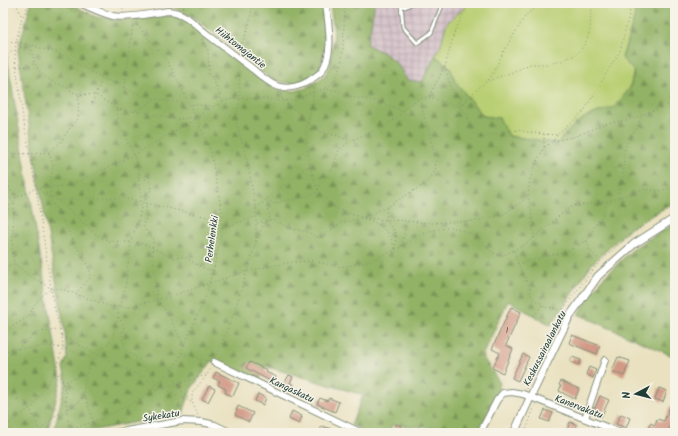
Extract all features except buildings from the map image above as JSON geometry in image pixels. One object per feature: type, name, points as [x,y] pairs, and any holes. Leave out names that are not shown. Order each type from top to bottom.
[{"type":"street","name":"Hiihtomajantie","points":[[80,3],[96,11],[114,16],[132,18],[169,11],[180,13],[234,56],[279,87],[296,87],[306,83],[320,73]]},
{"type":"street","points":[[320,73],[326,63],[330,44],[330,29],[326,3]]},
{"type":"street","name":"Keskussairaalankatu","points":[[514,433],[533,399],[569,317],[598,276],[634,244],[675,218]]},
{"type":"street","points":[[585,418],[605,360]]},
{"type":"street","name":"Kangaskatu","points":[[214,362],[362,433]]},
{"type":"street","name":"Kanervakatu","points":[[480,433],[497,400],[503,393],[512,392],[523,394],[621,433]]},
{"type":"street","name":"Sykekatu","points":[[115,433],[182,421],[202,422],[215,425],[232,433]]},
{"type":"lane","points":[[400,4],[404,7],[412,3]]},
{"type":"lane","points":[[400,4],[403,27],[417,42],[431,33],[443,3]]},
{"type":"lane","points":[[213,433],[215,425]]},
{"type":"path","points":[[16,3],[22,18]]},
{"type":"path","points":[[4,427],[33,406],[55,371],[63,348],[62,336],[54,307],[16,68],[16,42],[22,18],[28,3]]},
{"type":"path","points":[[28,6],[46,3],[85,14],[96,11]]},
{"type":"path","points":[[61,7],[69,3]]},
{"type":"path","name":"Perhelenkki","points":[[62,433],[101,419],[144,397],[172,369],[177,362],[205,298],[214,268],[222,228],[222,213],[210,153],[204,135],[173,71],[162,54],[118,3]]},
{"type":"path","points":[[234,56],[242,42],[250,21],[251,3]]},
{"type":"path","points":[[325,89],[333,82],[341,66],[345,3]]},
{"type":"path","points":[[429,97],[444,66],[455,30],[468,3]]},
{"type":"path","points":[[459,107],[492,75],[526,15],[534,9],[534,3]]},
{"type":"path","points":[[487,81],[530,64],[549,64],[561,61],[575,54],[581,49],[587,40],[590,30],[592,3]]},
{"type":"path","points":[[553,142],[557,135],[584,111],[620,51],[632,3]]},
{"type":"path","points":[[125,88],[132,18]]},
{"type":"path","points":[[202,37],[203,43],[208,50],[209,75],[213,79],[223,102]]},
{"type":"path","points":[[3,41],[31,45],[64,55],[102,78],[141,95],[156,99],[212,107]]},
{"type":"path","points":[[16,42],[33,57]]},
{"type":"path","points":[[31,45],[34,63],[41,73],[49,79],[75,92],[95,95],[116,108],[148,113],[172,119],[196,118]]},
{"type":"path","points":[[3,61],[4,57],[15,49]]},
{"type":"path","points":[[241,61],[239,69],[240,98],[236,122],[247,160],[256,209],[256,242]]},
{"type":"path","points":[[16,68],[30,66],[34,63]]},
{"type":"path","points":[[444,66],[451,89],[460,99],[459,107]]},
{"type":"path","points":[[320,73],[313,92],[314,102],[306,133],[306,148],[318,189],[321,195],[336,208],[351,215],[376,223],[385,230],[390,236],[395,250]]},
{"type":"path","points":[[92,104],[102,78]]},
{"type":"path","points":[[3,200],[16,198],[36,188],[65,186],[83,179],[134,155],[217,104],[240,98],[283,101],[297,100],[313,92],[325,89],[336,90],[351,97],[376,101],[402,111]]},
{"type":"path","points":[[3,147],[8,153],[30,154],[49,152],[61,142],[69,129],[78,119],[79,93]]},
{"type":"path","points":[[267,199],[274,204],[316,193],[322,181],[328,176],[332,169],[339,150],[350,141],[381,128],[392,121],[410,104],[418,99],[429,97],[459,107],[467,114],[469,128],[474,134],[483,136],[518,130],[557,135]]},
{"type":"path","points":[[134,111],[156,99]]},
{"type":"path","points":[[256,223],[272,220],[293,229],[308,232],[316,237],[321,237],[341,223],[362,218],[387,207],[426,183],[435,171],[436,159],[422,108],[418,99]]},
{"type":"path","points":[[283,101],[308,123],[321,132],[338,136],[350,141]]},
{"type":"path","points":[[671,104],[675,101]]},
{"type":"path","points":[[217,104],[236,122]]},
{"type":"path","points":[[534,238],[534,223],[528,195],[530,180],[537,161],[544,148],[553,142],[573,137],[607,123],[634,119],[659,107],[675,104]]},
{"type":"path","points":[[38,433],[56,415],[76,405],[83,396],[86,374],[94,360],[112,338],[125,288],[131,242],[141,208],[141,193],[139,187],[139,174],[134,155],[123,131],[118,126],[118,114],[116,108]]},
{"type":"path","points":[[620,197],[618,192],[622,184],[626,144],[637,128],[643,115]]},
{"type":"path","points":[[544,134],[544,148]]},
{"type":"path","points":[[6,150],[3,152],[5,181],[16,198]]},
{"type":"path","points":[[49,152],[53,165],[50,181],[52,198]]},
{"type":"path","points":[[256,209],[310,164]]},
{"type":"path","points":[[139,174],[151,182],[152,190],[146,194],[147,215],[143,225],[145,230],[154,239],[152,247],[157,296],[155,300]]},
{"type":"path","points":[[3,333],[30,315],[33,307],[39,299],[45,292],[52,289],[62,289],[109,306],[128,307],[168,297],[248,271],[292,262],[312,261],[342,267],[375,259],[401,247],[419,235],[433,230],[452,227],[471,234],[493,253],[504,255],[524,246],[566,210],[573,206],[609,201],[643,189],[660,191],[675,186]]},
{"type":"path","points":[[3,187],[9,199],[14,203]]},
{"type":"path","points":[[39,188],[43,193],[58,200],[123,198],[222,220]]},
{"type":"path","points":[[362,218],[432,223],[476,221],[504,214],[520,203],[528,195]]},
{"type":"path","points":[[49,196],[90,270],[90,278],[75,294]]},
{"type":"path","points":[[16,198],[14,203],[12,248],[14,264],[30,276],[52,289]]},
{"type":"path","points":[[192,402],[192,394],[207,375],[214,362],[232,318],[256,242],[264,222],[270,217],[267,199]]},
{"type":"path","points":[[58,200],[97,235],[109,241],[144,244],[174,258],[184,257],[209,270],[214,268]]},
{"type":"path","points":[[518,264],[566,252],[587,240],[602,216],[609,201]]},
{"type":"path","points":[[3,217],[10,205],[14,203]]},
{"type":"path","points":[[387,207],[386,220],[396,233],[395,250]]},
{"type":"path","points":[[222,228],[256,217]]},
{"type":"path","points":[[401,247],[407,221]]},
{"type":"path","points":[[587,240],[589,250],[601,261]]},
{"type":"path","points":[[514,250],[518,264],[530,288],[530,293],[534,300],[543,304],[547,308],[552,306],[561,312]]},
{"type":"path","points":[[3,265],[14,264]]},
{"type":"path","points":[[155,300],[164,308],[184,346]]},
{"type":"path","points":[[534,316],[543,304]]},
{"type":"path","points":[[118,317],[124,325],[122,337],[126,350],[136,357],[150,372],[156,384]]},
{"type":"path","points":[[17,349],[37,332],[60,330]]},
{"type":"path","points":[[62,336],[192,402]]},
{"type":"path","points":[[3,356],[4,352],[17,349],[47,346],[63,348],[94,360]]},
{"type":"path","points":[[181,353],[214,362]]},
{"type":"path","points":[[172,369],[174,381],[192,402],[202,422]]},
{"type":"path","points":[[55,371],[62,380],[65,391],[70,433]]},
{"type":"path","points":[[63,384],[66,381],[86,374]]},
{"type":"path","points":[[151,390],[207,375]]},
{"type":"path","points":[[3,392],[18,399],[24,400],[39,427],[39,431]]},
{"type":"path","points":[[83,396],[87,400],[93,418],[92,422]]},
{"type":"path","points":[[525,433],[533,399]]},
{"type":"path","points":[[3,418],[4,427],[8,433]]},
{"type":"path","points":[[6,429],[18,433]]},
{"type":"shaded area","points":[[375,3],[463,3],[464,8],[447,23],[440,47],[422,82],[407,80],[396,63],[384,53],[367,45]]},
{"type":"green space","points":[[31,3],[57,3],[59,5],[69,3],[96,17],[121,20],[173,15],[189,22],[277,90],[295,91],[306,88],[324,76],[330,67],[334,34],[330,3],[375,3],[367,45],[384,53],[398,65],[407,80],[422,82],[435,56],[450,67],[455,81],[483,116],[499,118],[509,136],[557,143],[574,125],[586,117],[615,107],[630,88],[634,71],[622,58],[634,19],[636,3],[675,3],[675,202],[630,228],[591,265],[551,325],[508,301],[482,356],[500,383],[496,397],[477,433],[443,433],[434,428],[392,425],[389,433],[368,433],[351,425],[363,395],[265,366],[259,381],[212,361],[191,389],[183,414],[82,433],[56,433],[55,426],[66,381],[63,367],[67,358],[65,333],[28,119],[18,50]]},
{"type":"green space","points":[[164,3],[323,3],[326,52],[319,69],[309,77],[295,84],[282,82],[268,77],[255,65],[193,17]]},
{"type":"green space","points":[[465,3],[636,3],[634,19],[622,58],[634,71],[630,88],[615,107],[586,117],[574,125],[557,143],[509,136],[499,118],[483,116],[454,81],[450,67],[435,56],[440,47],[447,23],[464,8]]},
{"type":"green space","points":[[3,33],[61,380],[47,433],[3,433]]},
{"type":"green space","points":[[675,223],[675,357],[578,314],[603,278],[634,248]]}]
